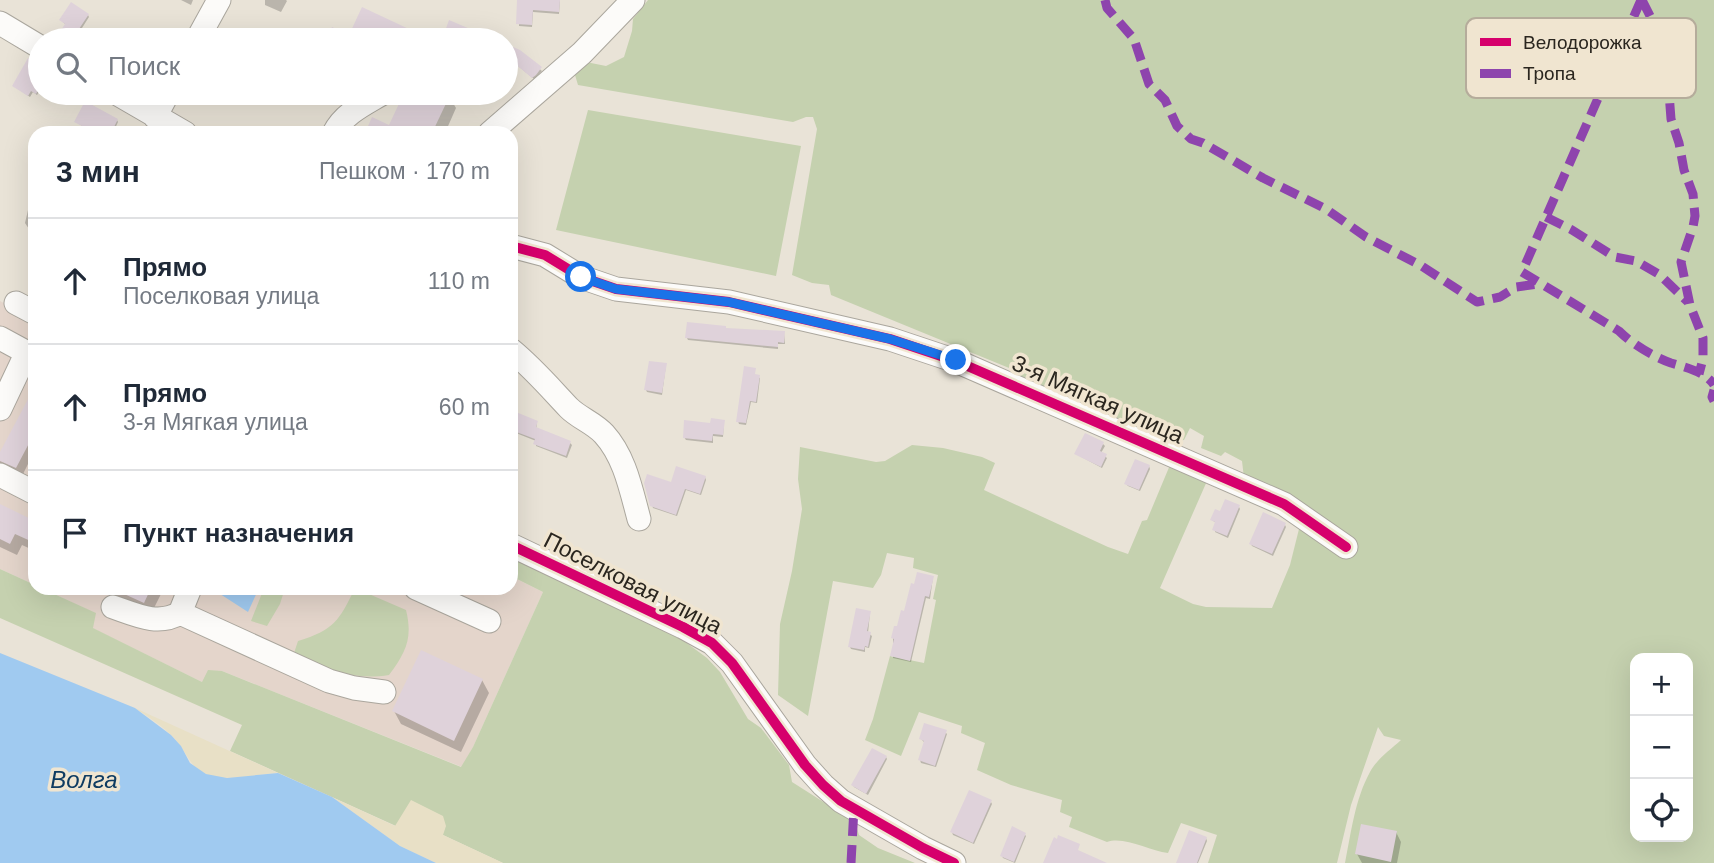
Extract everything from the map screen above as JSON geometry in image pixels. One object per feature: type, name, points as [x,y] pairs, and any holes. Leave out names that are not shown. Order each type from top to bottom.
[{"type":"street","points":[[204,28],[219,0]]},
{"type":"street","points":[[498,126],[582,53],[633,0]]},
{"type":"street","points":[[0,23],[28,40]]},
{"type":"street","points":[[136,105],[172,126]]},
{"type":"street","points":[[155,117],[162,105]]},
{"type":"street","points":[[338,126],[347,115],[363,105]]},
{"type":"street","name":"3-я Мягкая улица","points":[[518,248],[545,255],[581,277],[616,289],[729,302],[890,339],[956,360],[1284,505],[1346,547]]},
{"type":"street","points":[[0,338],[28,352]]},
{"type":"street","points":[[518,356],[532,367],[572,411],[603,432],[625,471],[639,519]]},
{"type":"street","points":[[0,409],[28,359]]},
{"type":"street","points":[[0,475],[28,489]]},
{"type":"street","name":"Поселковая улица","points":[[518,548],[712,643],[732,663],[822,785],[841,801],[954,863]]},
{"type":"street","points":[[113,607],[144,618],[160,620],[180,613],[187,595]]},
{"type":"street","points":[[431,595],[489,621]]},
{"type":"street","points":[[180,613],[329,681],[384,692]]},
{"type":"shaded area","points":[[0,301],[28,316],[28,582],[0,569]]},
{"type":"shaded area","points":[[518,580],[543,592],[462,767],[222,671],[202,682],[92,628],[95,613],[56,595],[518,595]]},
{"type":"green space","points":[[648,0],[1714,0],[1714,863],[1345,863],[1354,816],[1365,782],[1376,763],[1401,740],[1384,736],[1378,727],[1351,805],[1337,863],[1208,863],[1217,835],[1181,823],[1168,853],[1129,842],[1107,842],[1069,827],[1072,817],[1060,812],[1062,800],[1011,785],[977,770],[985,743],[961,733],[962,726],[919,712],[901,756],[865,740],[890,656],[924,663],[936,600],[933,599],[938,575],[913,568],[914,558],[887,553],[881,575],[873,588],[833,581],[808,716],[778,695],[780,624],[802,509],[798,479],[800,447],[876,462],[885,461],[912,445],[943,448],[982,457],[995,463],[984,490],[1128,554],[1142,521],[1147,520],[1170,465],[1207,481],[1160,588],[1193,604],[1206,607],[1272,608],[1290,565],[1300,525],[1244,478],[1242,461],[1225,452],[1221,456],[1201,448],[1204,436],[1190,428],[1184,440],[1173,442],[1017,379],[1014,370],[831,295],[829,285],[812,283],[792,275],[817,129],[813,117],[793,122],[578,85],[575,75],[586,62],[606,66],[624,57],[633,19]]},
{"type":"green space","points":[[588,110],[801,146],[776,276],[556,230]]},
{"type":"green space","points":[[518,560],[684,641],[707,658],[720,672],[748,719],[761,728],[789,765],[792,782],[855,822],[859,835],[878,848],[915,863],[503,863],[443,835],[412,801],[396,826],[230,751],[242,725],[0,618],[0,569],[28,582],[28,595],[56,595],[96,613],[93,628],[202,682],[208,670],[222,671],[461,767],[473,747],[543,592],[518,580]]},
{"type":"green space","points":[[261,595],[283,595],[267,626],[251,621]]},
{"type":"green space","points":[[351,595],[371,595],[406,610],[408,637],[400,659],[389,675],[351,675],[294,653],[298,641],[328,628]]},
{"type":"sand","points":[[135,708],[278,773],[232,778],[201,772],[170,734]]},
{"type":"sand","points":[[332,797],[395,826],[411,800],[443,816],[446,826],[443,835],[503,863],[436,863],[400,846]]},
{"type":"water","points":[[222,595],[256,595],[248,612]]},
{"type":"water","name":"Волга","points":[[0,653],[135,708],[171,735],[190,763],[206,774],[227,778],[278,773],[332,797],[400,846],[436,863],[0,863]]},
{"type":"building","points":[[517,0],[560,0],[559,12],[533,10],[532,25],[516,24]]},
{"type":"building","points":[[71,2],[89,14],[80,28],[62,28],[65,24],[59,20]]},
{"type":"building","points":[[362,7],[407,28],[352,28]]},
{"type":"building","points":[[449,20],[468,28],[446,28]]},
{"type":"building","points":[[518,49],[542,67],[532,78],[518,66]]},
{"type":"building","points":[[28,58],[28,96],[12,86]]},
{"type":"building","points":[[83,105],[92,105],[118,119],[114,126],[82,126],[74,122]]},
{"type":"building","points":[[398,105],[445,105],[435,126],[368,126],[372,117],[389,125]]},
{"type":"building","points":[[687,322],[726,328],[785,331],[784,343],[778,342],[778,347],[685,338]]},
{"type":"building","points":[[649,361],[667,363],[662,393],[644,390]]},
{"type":"building","points":[[744,366],[756,368],[755,374],[760,375],[756,402],[750,401],[746,423],[736,422]]},
{"type":"building","points":[[28,399],[28,445],[16,468],[0,461],[0,452]]},
{"type":"building","points":[[518,413],[538,421],[536,427],[571,441],[566,456],[533,444],[535,439],[518,433]]},
{"type":"building","points":[[711,418],[725,420],[723,435],[713,434],[712,441],[683,438],[684,420],[710,423]]},
{"type":"building","points":[[1085,433],[1104,442],[1100,451],[1107,454],[1101,467],[1074,454]]},
{"type":"building","points":[[1135,459],[1150,465],[1139,490],[1124,484]]},
{"type":"building","points":[[676,466],[706,476],[700,494],[685,489],[676,515],[650,506],[644,483],[647,474],[671,482]]},
{"type":"building","points":[[1225,499],[1240,505],[1227,536],[1212,530],[1215,522],[1210,520],[1215,509],[1220,511]]},
{"type":"building","points":[[0,504],[28,518],[28,540],[15,534],[10,544],[0,539]]},
{"type":"building","points":[[1263,512],[1286,523],[1272,554],[1249,544]]},
{"type":"building","points":[[917,572],[934,576],[929,597],[925,596],[910,661],[890,656],[894,639],[891,638],[901,610],[904,611],[911,583],[914,584]]},
{"type":"building","points":[[126,595],[148,595],[144,603]]},
{"type":"building","points":[[856,608],[871,611],[867,631],[871,632],[868,647],[865,646],[864,650],[848,647]]},
{"type":"building","points":[[421,650],[483,679],[454,741],[392,711]]},
{"type":"building","points":[[924,723],[947,730],[935,766],[918,760],[924,741],[919,739]]},
{"type":"building","points":[[872,748],[887,756],[866,794],[851,785]]},
{"type":"building","points":[[969,790],[992,800],[973,843],[950,832]]},
{"type":"building","points":[[1361,824],[1397,831],[1391,862],[1355,854]]},
{"type":"building","points":[[1012,826],[1026,833],[1014,862],[1000,856]]},
{"type":"building","points":[[1189,830],[1207,837],[1197,863],[1176,863]]},
{"type":"building","points":[[1058,835],[1080,844],[1078,850],[1107,863],[1043,863],[1054,837],[1057,839]]},
{"type":"marked path","points":[[1105,0],[1107,8],[1134,39],[1149,84],[1165,100],[1177,126],[1191,139],[1326,209],[1366,237],[1420,265],[1477,302],[1500,297],[1516,287],[1538,284]]},
{"type":"marked path","points":[[1633,18],[1641,0]]},
{"type":"marked path","points":[[1642,0],[1651,18]]},
{"type":"marked path","points":[[1598,98],[1522,272],[1619,331],[1644,350],[1701,373],[1714,385]]},
{"type":"marked path","points":[[1669,98],[1671,119],[1693,194],[1695,216],[1681,262],[1690,305],[1703,338],[1703,359],[1699,374]]},
{"type":"marked path","points":[[1546,217],[1615,257],[1636,261],[1660,275],[1688,302]]},
{"type":"marked path","points":[[1714,390],[1714,401]]},
{"type":"marked path","points":[[851,863],[854,808]]},
{"type":"cycle path","points":[[518,248],[545,255],[581,277],[616,289],[729,302],[890,339],[956,361],[1284,504],[1346,547]]},
{"type":"cycle path","points":[[518,548],[712,643],[732,663],[805,765],[823,785],[841,801],[954,863]]},
{"type":"route","points":[[581,277],[616,289],[729,302],[890,339],[956,360]]}]
